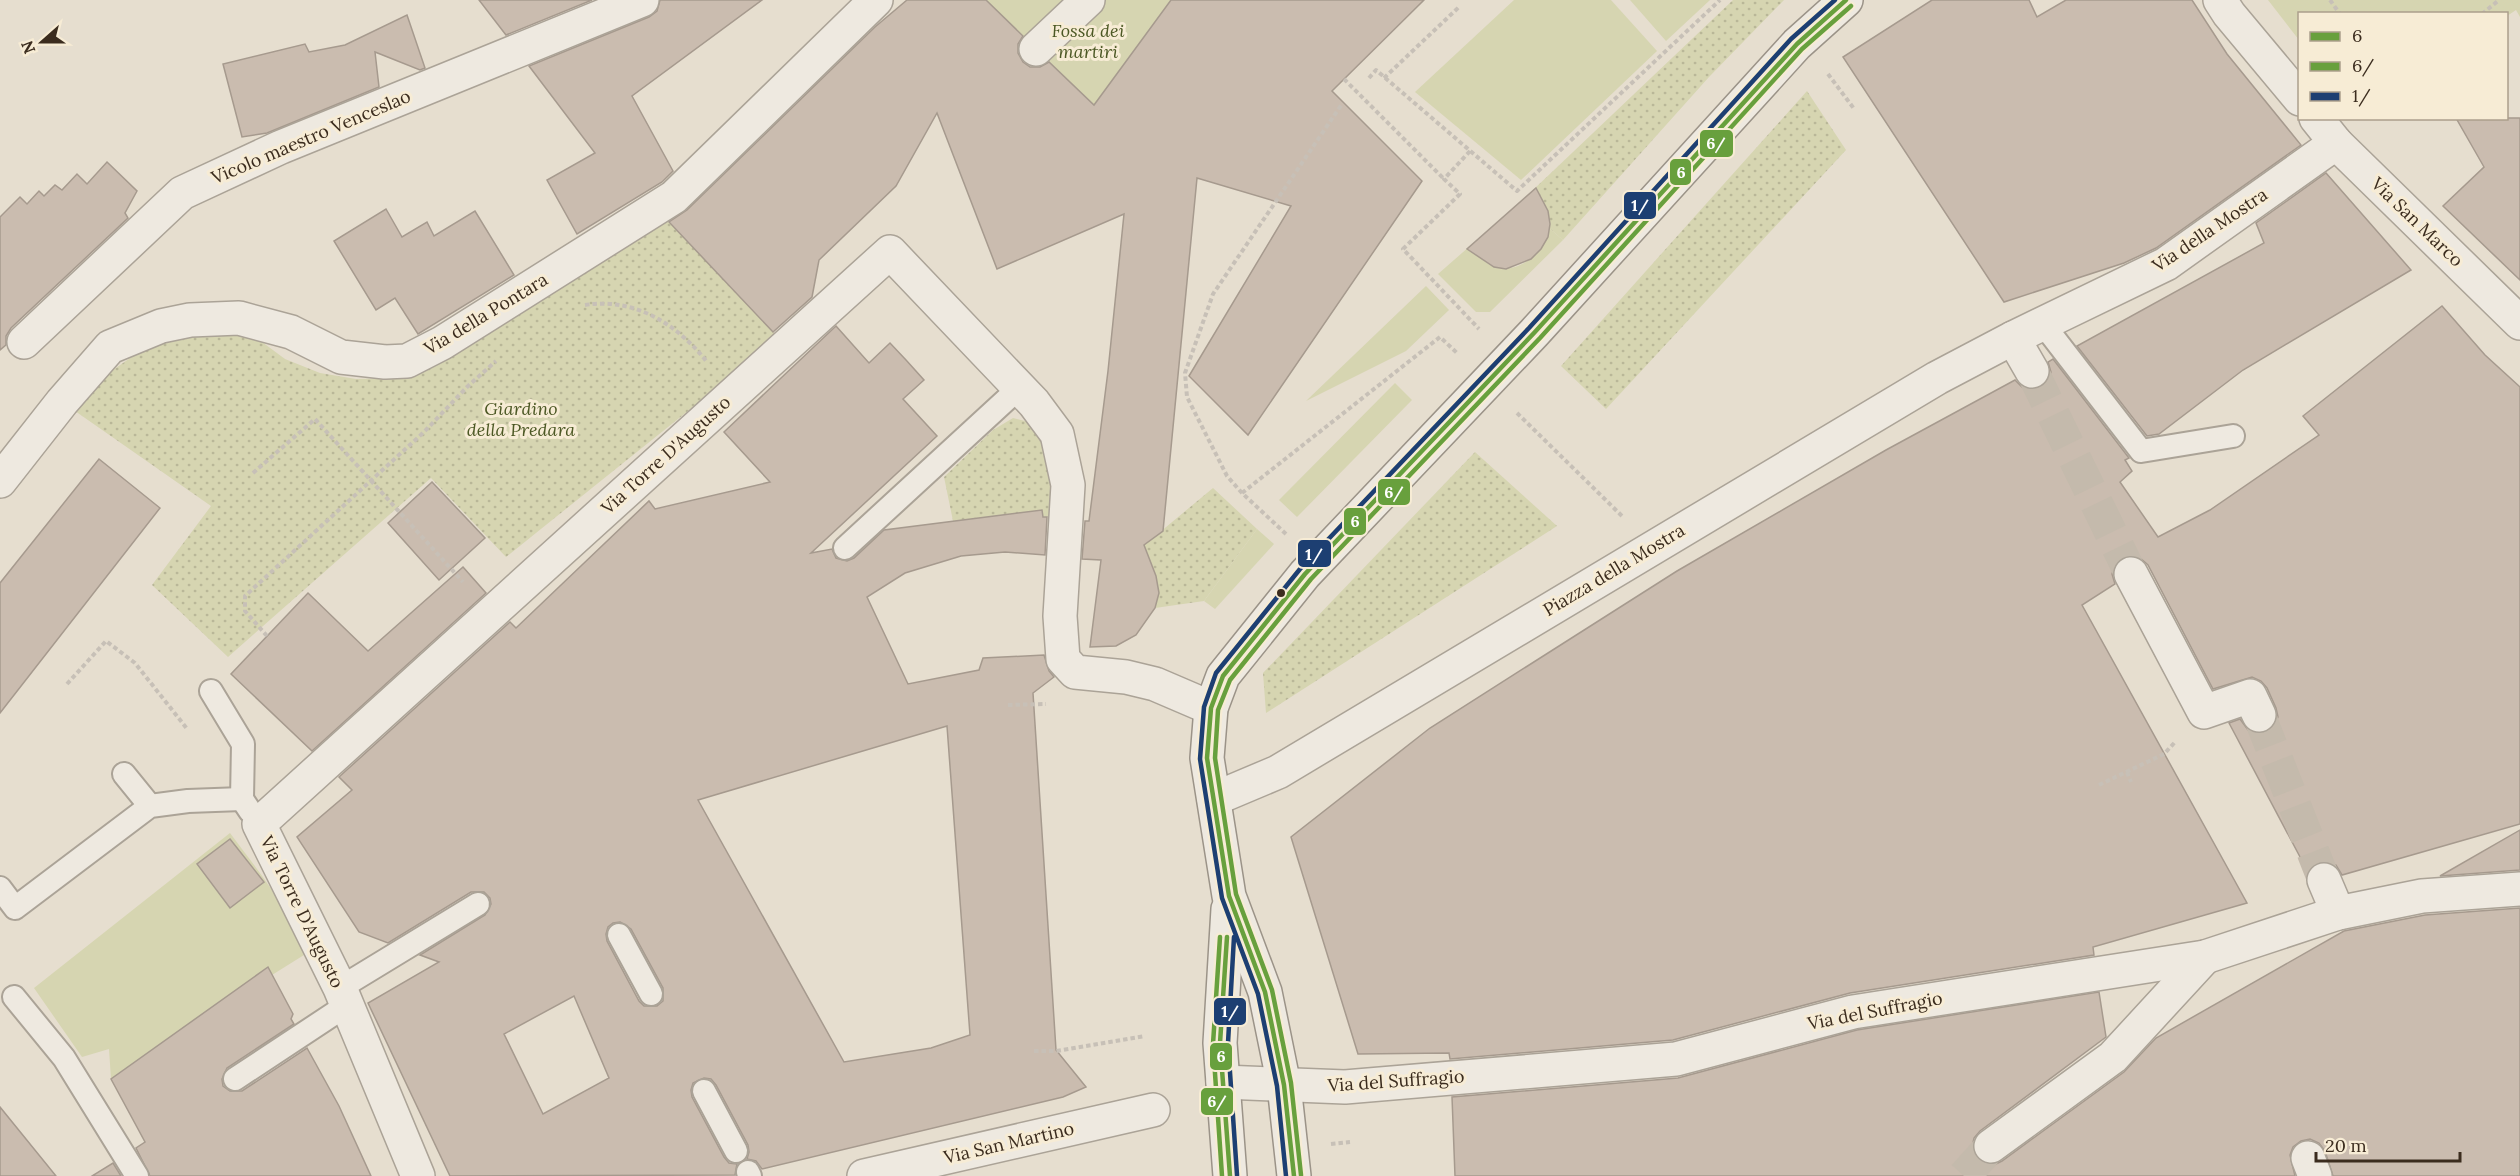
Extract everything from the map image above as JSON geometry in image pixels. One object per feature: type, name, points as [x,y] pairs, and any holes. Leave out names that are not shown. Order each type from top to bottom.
[{"type":"street","name":"Vicolo maestro Venceslao","points":[[24,342],[182,194],[281,147],[642,0]]},
{"type":"street","name":"Via della Pontara","points":[[0,481],[62,402],[110,347],[160,326],[190,320],[239,318],[291,332],[341,357],[385,362],[407,361],[442,343],[674,197],[876,0]]},
{"type":"street","points":[[1036,49],[1088,0]]},
{"type":"street","points":[[1294,1176],[1284,1085],[1265,992],[1229,896],[1207,758],[1211,708],[1223,676],[1305,574],[1467,405],[1797,44],[1846,0]]},
{"type":"street","points":[[2220,0],[2298,97]]},
{"type":"street","name":"Via San Marco","points":[[2318,120],[2336,143],[2520,323]]},
{"type":"street","name":"Via della Mostra","points":[[2013,338],[2166,264],[2336,143]]},
{"type":"street","name":"Via Torre D'Augusto","points":[[418,1176],[343,996],[251,812],[890,252],[1034,403],[1057,434],[1068,485],[1060,616],[1063,659],[1075,672],[1126,677],[1155,684],[1211,708]]},
{"type":"street","points":[[2013,338],[2032,371]]},
{"type":"street","name":"Piazza della Mostra","points":[[1214,799],[1278,772],[1927,384],[2013,338]]},
{"type":"street","points":[[2131,574],[2204,712],[2250,696],[2259,715]]},
{"type":"street","points":[[2325,880],[2338,912]]},
{"type":"street","name":"Via del Suffragio","points":[[1223,1082],[1345,1087],[1676,1059],[1853,1012],[2205,957],[2338,912],[2422,896],[2520,889]]},
{"type":"street","points":[[1229,896],[1220,1043],[1230,1176]]},
{"type":"street","points":[[1991,1146],[2113,1056],[2205,957]]},
{"type":"street","name":"Via San Martino","points":[[864,1176],[1154,1110]]},
{"type":"lane","points":[[2043,324],[2141,451],[2233,436]]},
{"type":"lane","points":[[845,548],[1019,388]]},
{"type":"lane","points":[[0,888],[15,908],[150,806],[188,801],[251,812],[243,744],[211,691]]},
{"type":"lane","points":[[124,774],[150,806]]},
{"type":"lane","points":[[235,1079],[343,996],[478,904]]},
{"type":"lane","points":[[619,935],[651,994]]},
{"type":"lane","points":[[14,997],[64,1058],[137,1176]]},
{"type":"lane","points":[[704,1091],[736,1151]]},
{"type":"path","points":[[1369,78],[1376,70],[1517,190],[1720,0]]},
{"type":"path","points":[[2484,12],[2499,0]]},
{"type":"path","points":[[1384,78],[1459,7]]},
{"type":"path","points":[[1827,73],[1855,110]]},
{"type":"path","points":[[1344,79],[1460,194],[1403,249],[1484,333]]},
{"type":"path","points":[[1288,536],[1242,494],[1227,476],[1187,397],[1185,373],[1213,294],[1342,104]]},
{"type":"path","points":[[1444,179],[1470,151]]},
{"type":"path","points":[[583,306],[594,304],[626,307],[657,316],[692,343],[709,365]]},
{"type":"path","points":[[1242,494],[1440,337],[1462,358]]},
{"type":"path","points":[[267,636],[245,611],[245,596],[424,432],[467,387],[501,358]]},
{"type":"path","points":[[1512,409],[1604,498]]},
{"type":"path","points":[[253,473],[315,420],[465,585]]},
{"type":"path","points":[[67,684],[106,641],[135,663],[193,736]]},
{"type":"path","points":[[1008,705],[1033,703]]},
{"type":"path","points":[[2099,785],[2164,754],[2204,712]]},
{"type":"path","points":[[2127,772],[2132,782]]},
{"type":"path","points":[[1034,1051],[1056,1051],[1145,1036]]},
{"type":"green space","name":"Fossa dei martiri","points":[[985,0],[1171,0],[1094,105]]},
{"type":"green space","points":[[1514,0],[1611,0],[1657,51],[1521,180],[1415,92]]},
{"type":"green space","points":[[1630,0],[1710,0],[1666,41]]},
{"type":"green space","points":[[1733,0],[1784,0],[1709,77],[1563,240],[1549,228],[1548,211],[1533,190]]},
{"type":"green space","points":[[2268,0],[2520,0],[2520,17],[2516,10],[2508,15],[2508,12],[2298,12],[2298,39]]},
{"type":"green space","points":[[1807,91],[1846,150],[1606,409],[1561,366]]},
{"type":"green space","name":"Giardino della Predara","points":[[664,217],[779,338],[506,557],[431,478],[228,657],[152,585],[211,506],[75,411],[103,377],[133,356],[178,337],[223,334],[254,336],[285,359],[320,373],[356,379],[392,378]]},
{"type":"green space","points":[[1549,228],[1563,240],[1490,312],[1476,312],[1438,274],[1470,246],[1491,266],[1504,269],[1522,264],[1530,259],[1543,244]]},
{"type":"green space","points":[[1426,286],[1449,310],[1406,351],[1306,401]]},
{"type":"green space","points":[[1395,383],[1412,400],[1297,517],[1279,500]]},
{"type":"green space","points":[[1013,418],[1029,422],[1046,443],[1061,518],[1012,514],[953,521],[944,477],[993,430]]},
{"type":"green space","points":[[1475,452],[1557,526],[1266,713],[1263,673]]},
{"type":"green space","points":[[1213,488],[1257,529],[1204,601],[1155,608],[1158,592],[1156,576],[1142,547]]},
{"type":"green space","points":[[1257,529],[1274,544],[1215,609],[1204,601]]},
{"type":"green space","points":[[230,833],[282,906],[304,955],[272,975],[261,972],[111,1079],[109,1049],[82,1057],[34,988]]},
{"type":"building","points":[[479,0],[592,0],[506,35]]},
{"type":"building","points":[[660,0],[762,0],[632,96],[673,171],[662,182],[577,234],[547,180],[595,153],[529,66],[649,17],[657,11]]},
{"type":"building","points":[[907,0],[986,0],[1023,36],[1018,44],[1018,53],[1023,62],[1030,67],[1040,67],[1049,62],[1094,105],[1171,0],[1424,0],[1332,91],[1422,181],[1248,435],[1189,376],[1291,206],[1197,178],[1163,531],[1144,545],[1156,576],[1159,593],[1155,608],[1136,635],[1116,646],[1090,647],[1101,560],[1082,559],[1085,521],[1089,521],[1108,371],[1124,214],[997,269],[937,113],[896,186],[819,260],[812,297],[773,332],[669,222],[687,210],[875,27]]},
{"type":"building","points":[[1932,0],[2029,0],[2037,17],[2066,0],[2192,0],[2227,54],[2301,145],[2156,248],[2124,263],[2004,302],[1843,57]]},
{"type":"building","points":[[407,15],[425,68],[420,70],[375,52],[379,87],[267,133],[242,137],[223,64],[305,44],[309,52],[345,45]]},
{"type":"building","points":[[2520,118],[2520,280],[2443,206],[2484,167],[2457,120]]},
{"type":"building","points":[[107,162],[137,191],[125,213],[128,218],[11,328],[6,336],[6,345],[0,350],[0,217],[20,197],[27,204],[39,191],[44,196],[55,185],[62,190],[77,174],[87,184]]},
{"type":"building","points":[[2326,173],[2411,270],[2243,370],[2159,434],[2147,436],[2077,346],[2264,243],[2256,223]]},
{"type":"building","points":[[1536,188],[1548,211],[1550,224],[1548,237],[1531,259],[1506,269],[1494,267],[1467,249]]},
{"type":"building","points":[[386,209],[402,237],[427,222],[434,236],[475,211],[514,275],[418,334],[395,298],[376,310],[334,241]]},
{"type":"building","points":[[2442,306],[2485,355],[2520,387],[2520,824],[2342,875],[2336,865],[2326,861],[2316,863],[2308,872],[2229,723],[2240,719],[2248,730],[2258,734],[2268,732],[2278,717],[2267,688],[2261,681],[2252,677],[2213,689],[2148,565],[2140,558],[2131,555],[2122,558],[2115,565],[2112,574],[2115,584],[2082,605],[2247,903],[2093,947],[2094,955],[1850,993],[1673,1040],[1450,1059],[1449,1053],[1358,1054],[1291,837],[1430,728],[1677,571],[1886,450],[2015,380],[2022,387],[2031,390],[2042,387],[2048,381],[2051,372],[2048,362],[2053,359],[2129,458],[2125,460],[2132,471],[2120,482],[2158,537],[2210,510],[2319,435],[2303,416]]},
{"type":"building","points":[[836,326],[869,363],[890,343],[906,360],[924,380],[903,399],[937,436],[811,553],[832,549],[836,558],[847,561],[854,558],[884,530],[1042,510],[1043,517],[1047,517],[1045,555],[1005,552],[961,556],[905,573],[867,597],[908,684],[979,670],[983,658],[1044,655],[1049,671],[1054,677],[1033,693],[1056,1050],[1086,1087],[1063,1097],[762,1169],[756,1161],[747,1159],[748,1145],[716,1085],[711,1079],[704,1078],[693,1083],[692,1097],[724,1157],[729,1163],[737,1164],[735,1175],[450,1176],[368,1003],[439,962],[420,955],[485,915],[491,904],[490,898],[484,892],[471,892],[388,943],[359,932],[297,837],[352,790],[339,777],[510,622],[516,628],[649,501],[655,509],[770,482],[724,432]],"holes":[[[947,726],[970,1035],[931,1048],[844,1062],[698,800]],[[620,922],[631,929],[663,988],[663,1001],[657,1006],[644,1006],[639,1001],[607,941],[608,927]],[[574,996],[609,1078],[543,1114],[504,1034]]]},
{"type":"building","points":[[99,459],[160,508],[0,713],[0,583]]},
{"type":"building","points":[[432,482],[485,538],[439,580],[388,523]]},
{"type":"building","points":[[463,567],[486,593],[312,751],[231,674],[308,593],[368,651]]},
{"type":"building","points":[[2520,830],[2520,870],[2440,876]]},
{"type":"building","points":[[230,839],[264,882],[230,908],[197,864]]},
{"type":"building","points":[[2520,908],[2520,1176],[2333,1176],[2325,1151],[2319,1143],[2310,1139],[2301,1141],[2293,1147],[2290,1155],[2295,1176],[1455,1176],[1452,1097],[1678,1078],[1857,1030],[2099,992],[2106,1037],[1980,1131],[1974,1138],[1972,1147],[1976,1157],[1984,1163],[1994,1165],[2124,1072],[2156,1038],[2344,931],[2425,915]]},
{"type":"building","points":[[268,967],[293,1014],[291,1019],[294,1024],[227,1068],[222,1079],[223,1086],[230,1091],[242,1091],[307,1048],[339,1106],[371,1176],[150,1176],[136,1148],[145,1142],[111,1079]]},
{"type":"building","points":[[0,1107],[56,1176],[0,1176]]},
{"type":"building","points":[[113,1163],[121,1176],[92,1176]]},
{"type":"tunnel","points":[[2032,371],[2131,574]]},
{"type":"tunnel","points":[[2259,715],[2324,880]]},
{"type":"tunnel","points":[[1964,1176],[1991,1146]]},
{"type":"transit line","name":"1/","points":[[1286,1176],[1277,1086],[1258,994],[1222,898],[1200,759],[1204,707],[1216,673],[1300,569],[1529,328],[1791,39],[1835,0]]},
{"type":"transit line","name":"6","points":[[1294,1176],[1284,1085],[1265,992],[1229,896],[1207,758],[1211,708],[1223,676],[1305,574],[1534,333],[1797,44],[1846,0]]},
{"type":"transit line","name":"6/","points":[[1301,1175],[1291,1083],[1272,990],[1236,894],[1215,758],[1218,710],[1230,680],[1311,579],[1540,338],[1802,49],[1851,6]]},
{"type":"transit line","name":"6/","points":[[1220,937],[1213,1044],[1222,1176]]},
{"type":"transit line","name":"6","points":[[1227,937],[1220,1043],[1230,1176]]},
{"type":"transit line","name":"1/","points":[[1234,937],[1228,1043],[1237,1175]]}]
